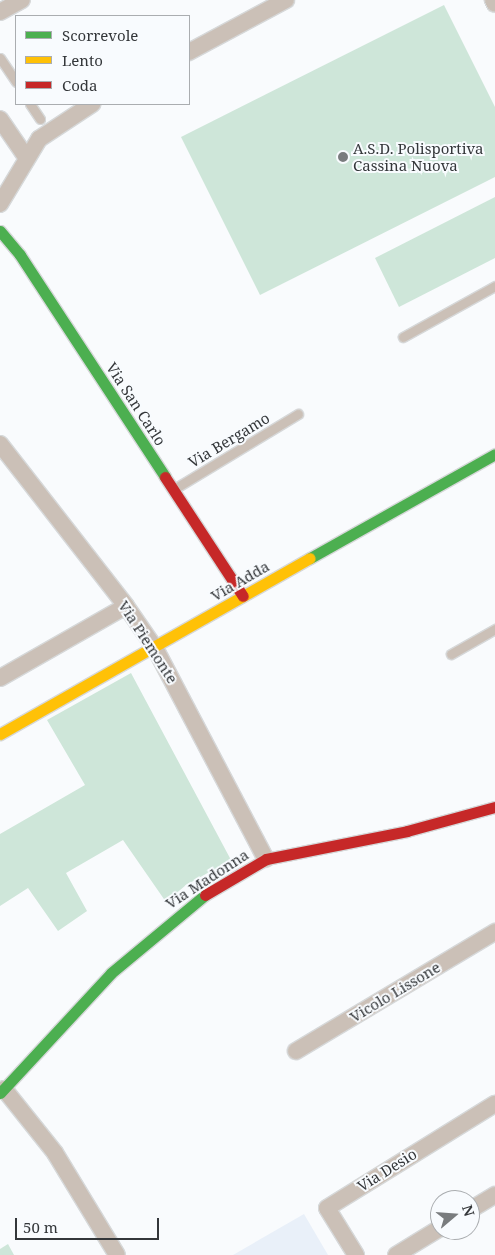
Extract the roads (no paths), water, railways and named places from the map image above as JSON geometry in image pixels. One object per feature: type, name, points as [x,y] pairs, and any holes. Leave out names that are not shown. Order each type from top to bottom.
[{"type":"street","points":[[0,12],[22,0]]},
{"type":"street","points":[[190,51],[286,0]]},
{"type":"street","points":[[493,0],[495,4]]},
{"type":"street","points":[[0,204],[26,157],[39,139],[90,105]]},
{"type":"street","points":[[0,119],[26,157]]},
{"type":"street","name":"Via San Carlo","points":[[0,230],[20,255],[243,596]]},
{"type":"street","name":"Via Piemonte","points":[[0,444],[126,606],[155,648],[266,859]]},
{"type":"street","name":"Via Adda","points":[[0,734],[495,454]]},
{"type":"street","points":[[0,678],[126,606]]},
{"type":"street","name":"Via Madonna","points":[[2,1091],[111,973],[158,930],[201,897],[266,859],[407,831],[495,807]]},
{"type":"street","name":"Vicolo Lissone","points":[[296,1051],[495,932]]},
{"type":"street","points":[[2,1091],[56,1153],[117,1255]]},
{"type":"street","name":"Via Desio","points":[[356,1255],[327,1208],[495,1104]]},
{"type":"street","points":[[480,1204],[495,1195]]},
{"type":"street","points":[[396,1255],[430,1234]]},
{"type":"lane","points":[[0,58],[15,80]]},
{"type":"lane","points":[[31,105],[40,119]]},
{"type":"lane","points":[[403,337],[495,286]]},
{"type":"lane","name":"Via Bergamo","points":[[173,489],[298,414]]},
{"type":"lane","points":[[451,654],[495,629]]},
{"type":"place","name":"A.S.D. Polisportiva Cassina Nuova","points":[[343,157]]}]
